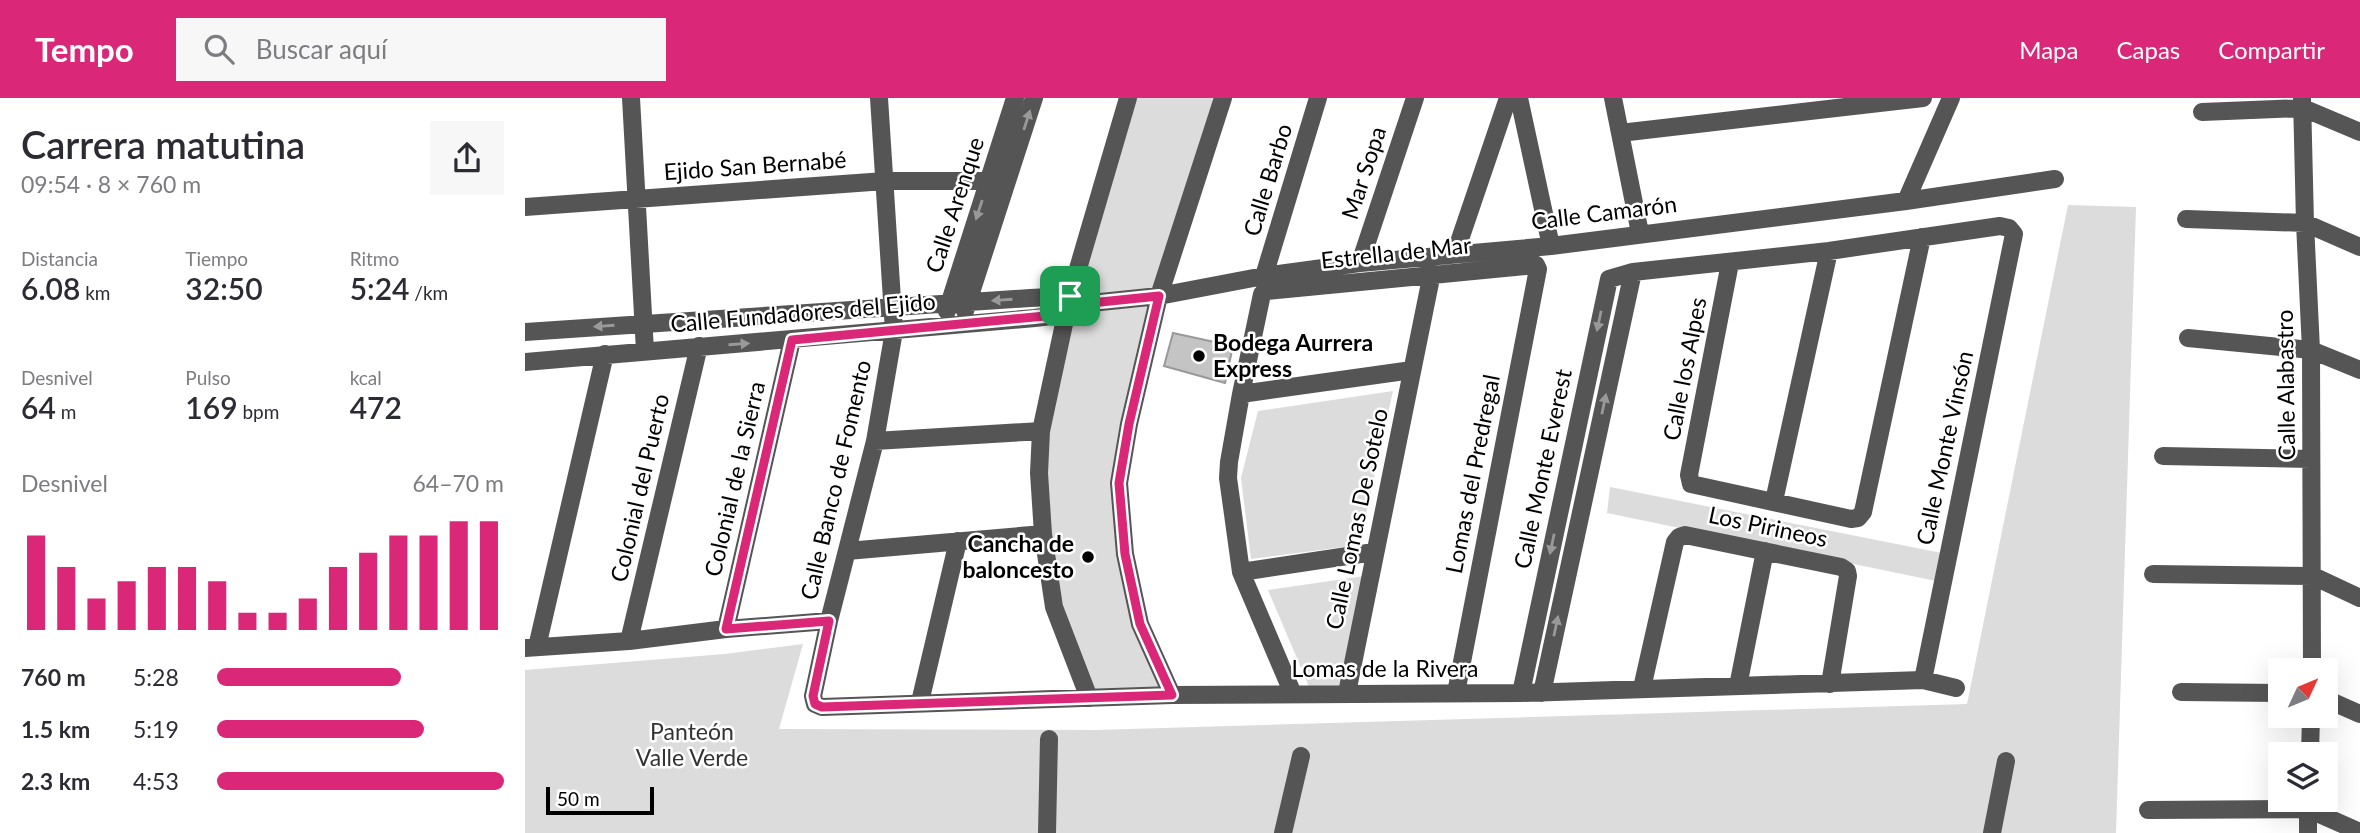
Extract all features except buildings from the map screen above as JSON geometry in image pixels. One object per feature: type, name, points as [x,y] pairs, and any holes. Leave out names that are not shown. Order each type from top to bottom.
[{"type":"street","points":[[631,98],[645,351]]},
{"type":"street","name":"Calle Banco de Fomento","points":[[815,704],[813,696],[829,621],[875,441],[894,331],[879,98]]},
{"type":"street","name":"Calle Arenque","points":[[962,325],[958,303],[988,181],[1014,98]]},
{"type":"street","name":"Calle Arenque","points":[[943,327],[958,303],[1034,98]]},
{"type":"street","points":[[1089,698],[1054,607],[1043,534],[1039,473],[1041,431],[1128,98]]},
{"type":"street","points":[[1172,695],[1140,624],[1125,554],[1119,483],[1129,424],[1159,296],[1223,98]]},
{"type":"street","name":"Calle Barbo","points":[[1293,694],[1241,572],[1228,478],[1241,394],[1263,285],[1318,98]]},
{"type":"street","name":"Mar Sopa","points":[[1360,263],[1415,98]]},
{"type":"street","points":[[1455,254],[1508,98]]},
{"type":"street","points":[[1519,98],[1551,246]]},
{"type":"street","points":[[1613,98],[1640,233]]},
{"type":"street","points":[[1620,133],[1923,98]]},
{"type":"street","points":[[1906,201],[1951,98]]},
{"type":"street","points":[[2202,112],[2303,103],[2360,132]]},
{"type":"street","name":"Calle Alabastro","points":[[2303,103],[2311,350],[2312,658]]},
{"type":"street","name":"Calle Camarón","points":[[1159,296],[1263,285],[1360,263],[1551,246],[1906,201],[2055,179]]},
{"type":"street","name":"Ejido San Bernabé","points":[[525,207],[885,181],[988,181]]},
{"type":"street","points":[[2186,219],[2305,223],[2360,247]]},
{"type":"street","name":"Calle Monte Everest","points":[[1521,693],[1607,284],[1613,276],[1829,251],[2000,226],[2009,228]]},
{"type":"street","name":"Calle Monte Vinsón","points":[[1923,680],[2014,234],[2009,228]]},
{"type":"street","points":[[1829,251],[1774,502],[1851,519],[1858,518],[1863,512],[1922,237]]},
{"type":"street","name":"Calle los Alpes","points":[[1730,263],[1689,475],[1691,484],[1774,502]]},
{"type":"street","name":"Estrella de Mar","points":[[1263,285],[1266,291],[1536,265]]},
{"type":"street","name":"Lomas del Predregal","points":[[1456,693],[1538,269],[1536,265]]},
{"type":"street","name":"Calle Monte Everest","points":[[1542,693],[1633,272]]},
{"type":"street","name":"Calle Lomas De Sotelo","points":[[1347,693],[1432,273]]},
{"type":"street","name":"Calle Fundadores del Ejido","points":[[525,362],[943,327],[1073,305],[1159,296]]},
{"type":"street","name":"Calle Fundadores del Ejido","points":[[525,332],[958,303],[1073,305]]},
{"type":"street","points":[[2188,338],[2311,350],[2360,370]]},
{"type":"street","name":"Colonial de la Sierra","points":[[726,629],[792,340]]},
{"type":"street","name":"Colonial del Puerto","points":[[629,641],[699,346]]},
{"type":"street","points":[[605,355],[531,647],[629,641],[726,629],[829,621]]},
{"type":"street","points":[[1241,394],[1412,370]]},
{"type":"street","points":[[875,441],[1041,431]]},
{"type":"street","points":[[2163,456],[2311,459]]},
{"type":"street","points":[[847,551],[1043,534]]},
{"type":"street","name":"Los Pirineos","points":[[1642,688],[1675,542],[1685,535],[1847,571],[1830,684]]},
{"type":"street","points":[[920,702],[958,541]]},
{"type":"street","points":[[1738,686],[1765,551]]},
{"type":"street","points":[[1241,572],[1374,552]]},
{"type":"street","points":[[2153,575],[2313,576],[2360,598]]},
{"type":"street","name":"Lomas de la Rivera","points":[[815,704],[822,707],[1172,695],[1542,693],[1923,680],[1956,688]]},
{"type":"street","points":[[2181,692],[2268,693]]},
{"type":"street","points":[[2338,704],[2360,714]]},
{"type":"street","points":[[1047,833],[1049,739]]},
{"type":"street","points":[[1283,833],[1301,756]]},
{"type":"street","points":[[1992,833],[2006,761]]},
{"type":"street","points":[[2148,810],[2268,806]]},
{"type":"street","points":[[2308,812],[2308,833]]},
{"type":"street","points":[[2321,812],[2360,832]]},
{"type":"green space","points":[[1128,98],[1223,98],[1129,424],[1125,554],[1172,695],[1089,698],[1054,607],[1041,431],[1071,296]]},
{"type":"green space","name":"Panteón Valle Verde","points":[[2068,205],[2136,207],[2116,833],[525,833],[525,670],[725,654],[803,644],[779,729],[1096,730],[1967,704]]},
{"type":"green space","points":[[1393,391],[1359,545],[1251,559],[1241,478],[1258,411]]},
{"type":"green space","points":[[1610,487],[1942,553],[1936,581],[1607,513]]},
{"type":"green space","points":[[1364,576],[1345,686],[1310,689],[1268,590]]},
{"type":"place","name":"Bodega Aurrera Express","points":[[1199,356]]},
{"type":"place","name":"Cancha de baloncesto","points":[[1088,557]]},
{"type":"route","points":[[1070,296],[1081,304],[1159,296],[1129,424],[1119,483],[1125,554],[1140,624],[1172,695],[822,707],[815,704],[813,696],[829,621],[726,629],[792,340],[1066,314],[1070,296]]}]
